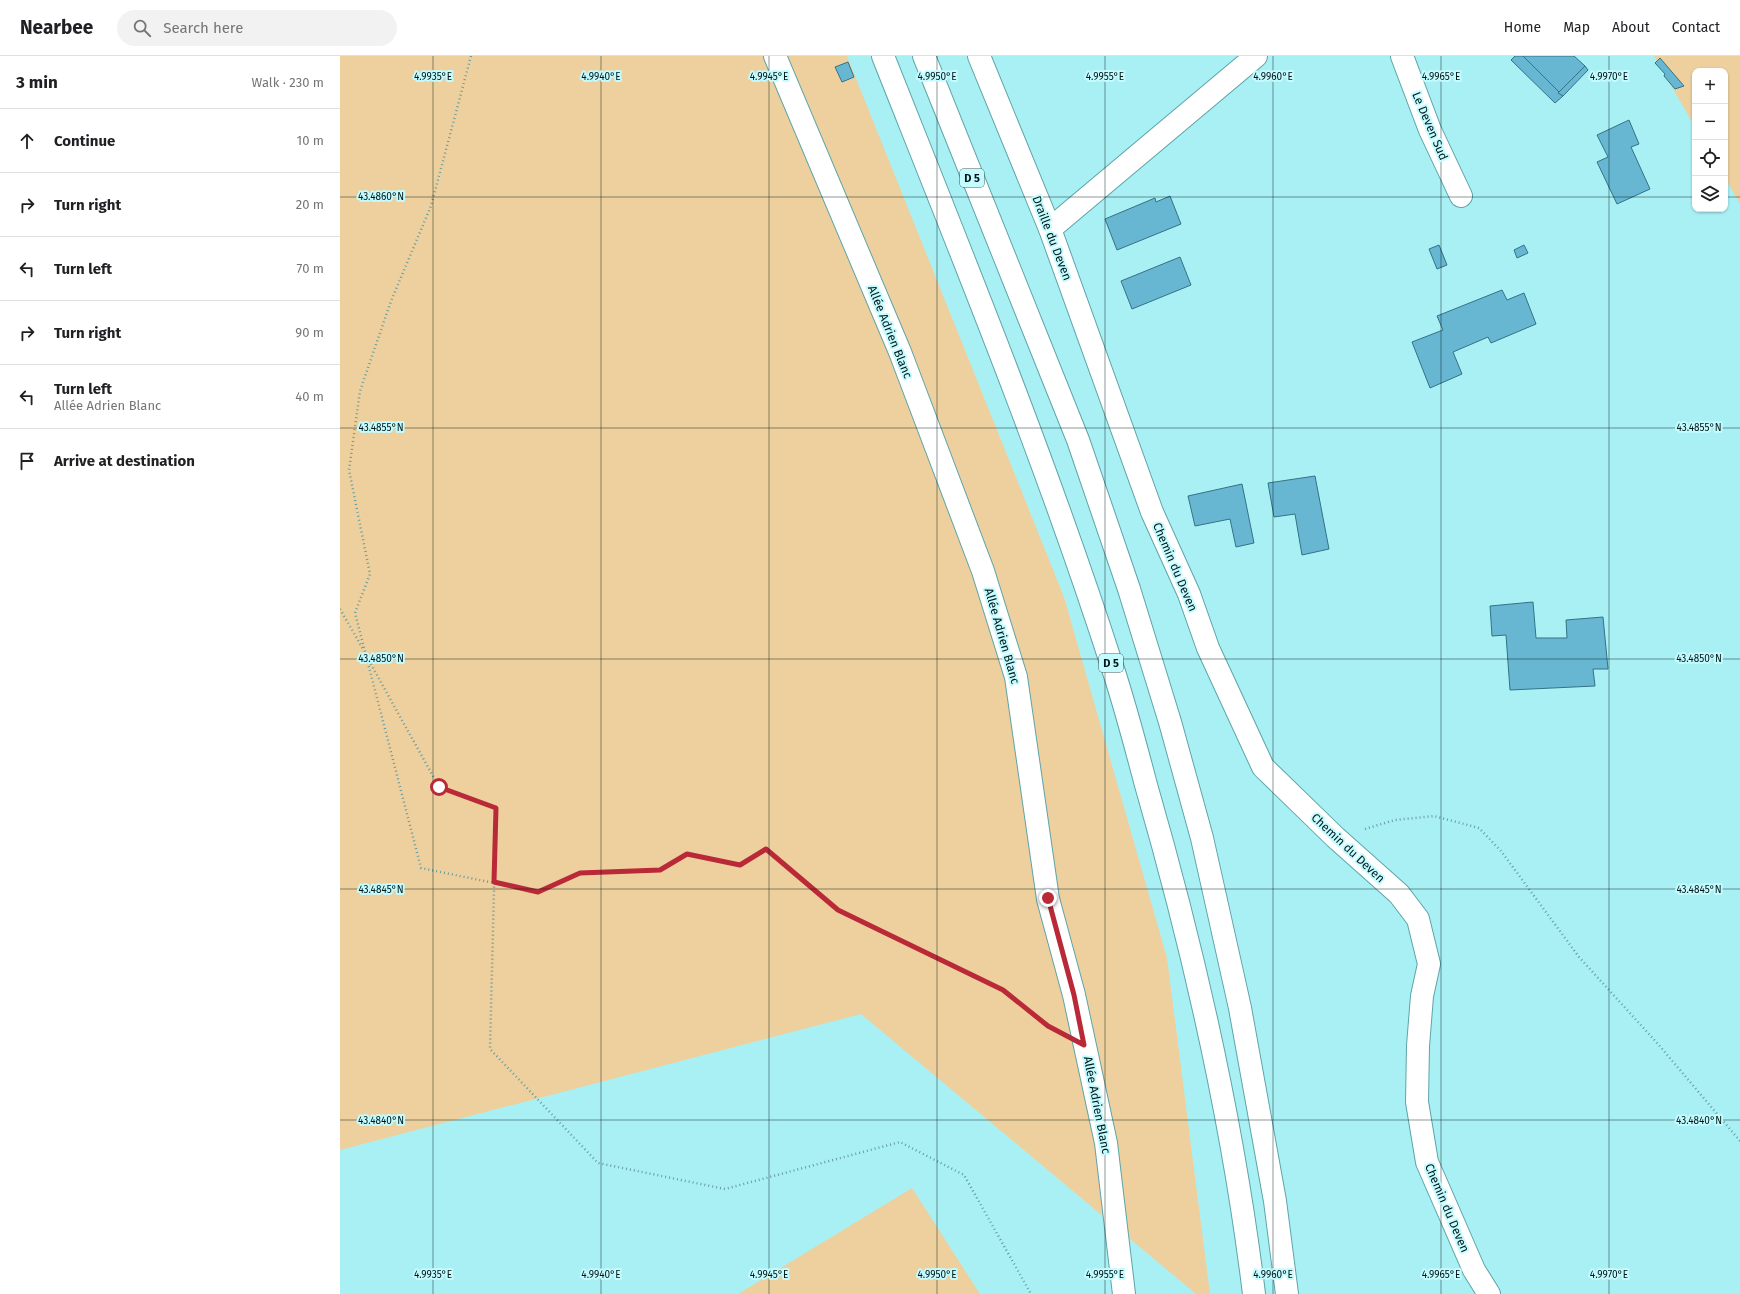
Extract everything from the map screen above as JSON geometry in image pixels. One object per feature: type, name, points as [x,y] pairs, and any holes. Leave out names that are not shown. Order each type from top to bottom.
[{"type":"street","name":"Allée Adrien Blanc","points":[[775,56],[900,352],[983,571],[1016,677],[1048,898],[1074,995],[1106,1143],[1124,1294]]},
{"type":"street","name":"D 5","points":[[883,56],[977,294],[1063,521],[1114,674],[1167,856],[1204,1010],[1244,1212],[1254,1294]]},
{"type":"street","name":"D 5","points":[[924,56],[1078,440],[1129,589],[1170,722],[1202,838],[1240,1008],[1275,1201],[1287,1294]]},
{"type":"street","name":"Draille du Deven","points":[[979,56],[1050,229],[1120,421]]},
{"type":"street","points":[[1050,229],[1256,56]]},
{"type":"street","name":"Le Deven Sud","points":[[1402,56],[1430,130],[1461,196]]},
{"type":"street","name":"Chemin du Deven","points":[[1120,421],[1152,512],[1189,594],[1208,648],[1263,766],[1335,837],[1400,894],[1418,919],[1429,964],[1422,996],[1418,1046],[1417,1102],[1427,1162],[1474,1270],[1489,1294]]},
{"type":"path","points":[[470,56],[432,206],[392,301],[360,391],[349,470],[370,574],[354,613],[421,868],[538,892],[580,873],[660,870],[687,854],[740,865],[766,849],[838,910],[1003,990],[1048,1026],[1084,1045]]},
{"type":"path","points":[[340,609],[439,787],[496,808],[490,1050],[598,1164],[725,1189],[900,1142],[964,1175],[1031,1294]]},
{"type":"path","points":[[1335,837],[1395,820],[1434,816],[1480,828],[1501,852],[1579,957],[1658,1044],[1740,1140]]},
{"type":"shaded area","points":[[340,56],[847,56],[1064,597],[1167,958],[1210,1294],[1196,1294],[861,1014],[340,1150]]},
{"type":"shaded area","points":[[1654,56],[1740,56],[1740,204],[1728,183],[1728,68],[1692,68],[1692,122]]},
{"type":"shaded area","points":[[912,1188],[980,1294],[738,1294]]},
{"type":"building","points":[[1515,56],[1523,56],[1563,96],[1555,103],[1511,60]]},
{"type":"building","points":[[1523,56],[1574,56],[1585,66],[1559,92]]},
{"type":"building","points":[[1660,58],[1684,86],[1675,89],[1664,76],[1665,74],[1655,63]]},
{"type":"building","points":[[848,62],[854,77],[842,82],[835,67]]},
{"type":"building","points":[[1585,66],[1588,70],[1563,96],[1558,93]]},
{"type":"building","points":[[1629,120],[1639,144],[1631,147],[1650,189],[1617,204],[1597,162],[1608,157],[1597,135]]},
{"type":"building","points":[[1170,196],[1181,224],[1117,250],[1105,219],[1155,198],[1156,202]]},
{"type":"building","points":[[1439,245],[1447,265],[1437,269],[1429,249]]},
{"type":"building","points":[[1524,245],[1528,253],[1517,258],[1514,250]]},
{"type":"building","points":[[1180,257],[1191,285],[1132,309],[1121,281]]},
{"type":"building","points":[[1502,290],[1507,300],[1524,293],[1536,324],[1491,343],[1488,337],[1453,352],[1462,374],[1430,388],[1412,342],[1443,330],[1437,316]]},
{"type":"building","points":[[1315,476],[1329,549],[1302,555],[1295,514],[1274,517],[1268,483]]},
{"type":"building","points":[[1242,484],[1254,543],[1236,547],[1230,519],[1195,526],[1188,496]]},
{"type":"building","points":[[1533,602],[1536,638],[1567,638],[1566,620],[1603,617],[1608,669],[1593,669],[1595,686],[1510,690],[1506,635],[1492,636],[1490,606]]},
{"type":"route","points":[[439,787],[496,808],[494,882],[538,892],[580,873],[660,870],[687,854],[740,865],[766,849],[838,910],[1003,990],[1048,1026],[1084,1045],[1074,995],[1048,898]]}]
